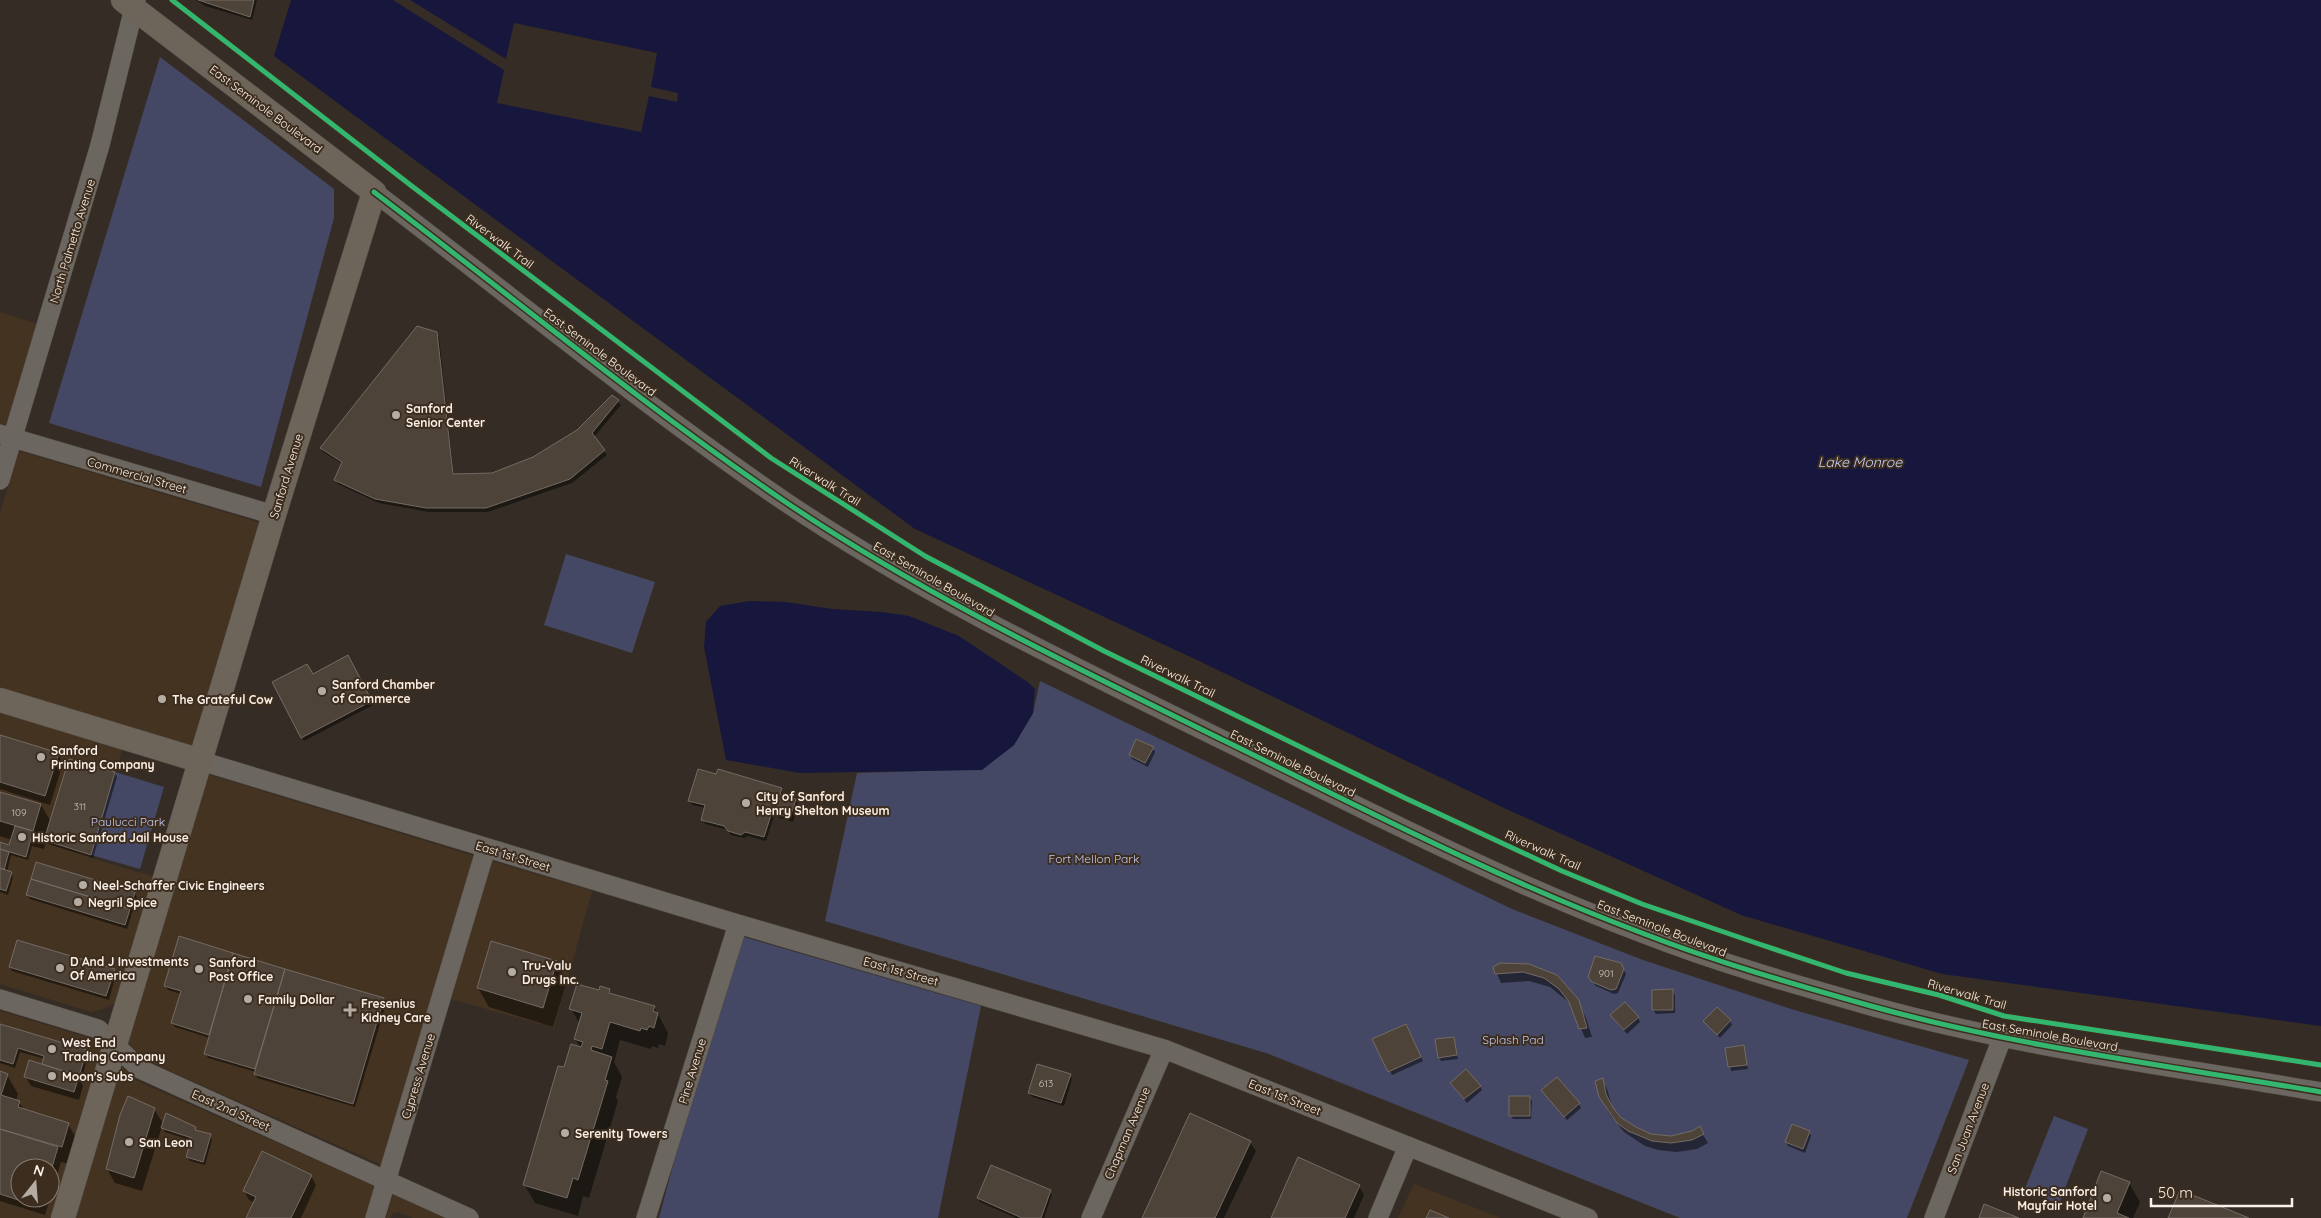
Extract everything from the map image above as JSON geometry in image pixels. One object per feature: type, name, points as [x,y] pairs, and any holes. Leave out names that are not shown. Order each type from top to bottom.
[{"type":"main road","name":"East Seminole Boulevard","points":[[131,3],[374,192]]},
{"type":"main road","name":"Sanford Avenue","points":[[63,1218],[274,515],[374,192]]},
{"type":"main road","points":[[0,700],[201,761]]},
{"type":"street","name":"North Palmetto Avenue","points":[[0,480],[6,436],[100,145],[131,3]]},
{"type":"street","name":"East Seminole Boulevard","points":[[374,192],[712,450],[788,503],[956,605],[1044,652],[1454,853],[1638,932],[1774,978],[1877,1008],[2002,1038],[2321,1092]]},
{"type":"street","name":"Commercial Street","points":[[6,436],[274,515]]},
{"type":"street","name":"East 1st Street","points":[[201,761],[738,924],[1164,1049],[1588,1218]]},
{"type":"street","name":"Cypress Avenue","points":[[376,1218],[486,848]]},
{"type":"street","name":"Pine Avenue","points":[[646,1218],[738,924]]},
{"type":"street","name":"East 2nd Street","points":[[0,999],[98,1029],[140,1070],[469,1218]]},
{"type":"street","name":"San Juan Avenue","points":[[1934,1218],[2002,1038]]},
{"type":"street","name":"Chapman Avenue","points":[[1091,1218],[1164,1049]]},
{"type":"street","points":[[1378,1218],[1408,1146]]},
{"type":"shaded area","points":[[0,312],[37,324],[6,425],[0,423]]},
{"type":"shaded area","points":[[19,451],[261,523],[195,747],[0,689],[0,513]]},
{"type":"shaded area","points":[[0,710],[123,747],[90,858],[155,877],[117,1002],[103,1009],[91,1012],[0,984]]},
{"type":"shaded area","points":[[207,774],[474,856],[382,1165],[145,1060],[126,1041]]},
{"type":"shaded area","points":[[492,861],[592,891],[554,1028],[451,999]]},
{"type":"shaded area","points":[[0,1011],[93,1039],[103,1049],[60,1194],[60,1158],[10,1158],[10,1208],[56,1208],[53,1218],[0,1218]]},
{"type":"shaded area","points":[[119,1064],[135,1080],[375,1186],[365,1218],[73,1218]]},
{"type":"shaded area","points":[[1414,1184],[1501,1218],[1398,1218]]},
{"type":"shaded area","points":[[393,1194],[444,1218],[413,1218],[398,1212],[393,1213],[390,1218],[386,1218]]},
{"type":"green space","points":[[160,57],[334,189],[334,218],[261,487],[49,423]]},
{"type":"green space","points":[[566,554],[655,582],[632,653],[544,625]]},
{"type":"green space","name":"Fort Mellon Park","points":[[1040,681],[1512,909],[1643,960],[1791,1009],[1969,1060],[1907,1218],[1680,1218],[1269,1054],[825,921],[857,773],[982,769],[1014,745],[1033,713]]},
{"type":"green space","name":"Paulucci Park","points":[[115,772],[164,787],[140,869],[91,855]]},
{"type":"green space","points":[[744,937],[981,1006],[938,1218],[659,1218],[676,1154]]},
{"type":"green space","points":[[2054,1116],[2088,1129],[2059,1204],[2024,1191]]},
{"type":"water","name":"Lake Monroe","points":[[291,0],[2321,0],[2321,1026],[1942,974],[1741,915],[1504,808],[1197,660],[915,529],[274,56]]},
{"type":"water","points":[[749,601],[786,602],[832,609],[882,612],[909,616],[959,636],[1029,683],[1035,689],[1033,713],[1014,745],[982,770],[800,773],[726,760],[704,647],[706,622],[720,606]]},
{"type":"pier","points":[[393,0],[410,0],[506,59],[514,23],[657,53],[651,87],[678,93],[677,102],[649,96],[641,132],[497,103],[504,70]]},
{"type":"building","points":[[198,0],[254,0],[250,17]]},
{"type":"building","name":"Sanford Senior Center","points":[[417,326],[437,332],[453,474],[492,473],[533,457],[577,430],[612,395],[619,400],[592,433],[605,450],[570,479],[486,508],[426,508],[375,499],[334,480],[342,462],[320,448]]},
{"type":"building","name":"Sanford Chamber of Commerce","points":[[348,655],[372,701],[301,738],[272,682],[307,664],[313,674]]},
{"type":"building","points":[[0,735],[59,753],[45,796],[0,782]]},
{"type":"building","points":[[1136,739],[1154,747],[1145,763],[1129,755]]},
{"type":"building","points":[[69,759],[115,772],[91,855],[44,840]]},
{"type":"building","name":"City of Sanford Henry Shelton Museum","points":[[698,769],[716,774],[718,769],[782,788],[780,794],[796,799],[790,818],[772,812],[764,837],[745,832],[741,835],[728,831],[724,826],[701,820],[705,805],[688,801]]},
{"type":"building","points":[[0,792],[41,804],[33,831],[0,821]]},
{"type":"building","name":"Historic Sanford Jail House","points":[[15,826],[33,831],[26,857],[0,849],[0,842],[9,845]]},
{"type":"building","points":[[0,849],[9,852],[4,870],[0,868]]},
{"type":"building","name":"Neel-Schaffer Civic Engineers","points":[[36,862],[135,892],[130,909],[31,879]]},
{"type":"building","points":[[0,868],[12,872],[6,891],[0,889]]},
{"type":"building","name":"Negril Spice","points":[[31,879],[130,909],[125,925],[26,895]]},
{"type":"building","name":"Sanford Post Office","points":[[179,936],[233,953],[209,1035],[171,1023],[181,991],[164,986]]},
{"type":"building","name":"D And J Investments Of America","points":[[17,940],[115,969],[106,996],[9,967]]},
{"type":"building","points":[[491,941],[557,961],[543,1008],[477,988]]},
{"type":"building","name":"Family Dollar","points":[[233,953],[285,969],[255,1069],[204,1054]]},
{"type":"building","points":[[1595,956],[1621,963],[1624,969],[1616,989],[1611,990],[1592,982],[1588,977]]},
{"type":"building","points":[[1500,963],[1529,964],[1557,975],[1579,1000],[1587,1028],[1579,1029],[1569,1002],[1559,989],[1544,978],[1523,972],[1495,974],[1493,967]]},
{"type":"building","points":[[285,969],[384,998],[353,1104],[254,1074]]},
{"type":"building","name":"Serenity Towers","points":[[577,984],[599,990],[600,986],[610,989],[609,993],[655,1006],[653,1011],[658,1013],[654,1028],[649,1026],[647,1030],[641,1028],[640,1031],[610,1022],[602,1049],[592,1046],[591,1050],[612,1057],[605,1080],[608,1081],[578,1180],[573,1178],[567,1198],[523,1185],[558,1066],[564,1067],[571,1044],[581,1047],[583,1042],[574,1039],[582,1013],[569,1009]]},
{"type":"building","points":[[1673,989],[1673,1010],[1652,1010],[1652,990]]},
{"type":"building","points":[[1625,1002],[1639,1017],[1624,1030],[1610,1015]]},
{"type":"building","points":[[1717,1007],[1731,1020],[1717,1035],[1703,1021]]},
{"type":"building","name":"West End Trading Company","points":[[0,1024],[87,1050],[79,1076],[42,1064],[44,1056],[18,1048],[13,1064],[0,1060]]},
{"type":"building","points":[[1406,1024],[1421,1057],[1388,1072],[1372,1039]]},
{"type":"building","points":[[1454,1037],[1457,1055],[1438,1058],[1435,1039]]},
{"type":"building","points":[[1744,1045],[1747,1065],[1728,1067],[1725,1048]]},
{"type":"building","name":"Moon's Subs","points":[[29,1060],[79,1076],[74,1092],[24,1077]]},
{"type":"building","points":[[1037,1064],[1071,1074],[1061,1103],[1028,1093]]},
{"type":"building","points":[[1466,1069],[1481,1086],[1464,1099],[1450,1083]]},
{"type":"building","points":[[0,1071],[8,1074],[1,1095],[20,1101],[18,1107],[69,1123],[62,1147],[0,1129]]},
{"type":"building","points":[[1557,1077],[1580,1103],[1564,1117],[1541,1090]]},
{"type":"building","points":[[1603,1078],[1606,1094],[1612,1106],[1620,1117],[1636,1127],[1651,1134],[1671,1136],[1692,1131],[1700,1126],[1704,1134],[1692,1140],[1671,1143],[1652,1141],[1628,1131],[1617,1123],[1599,1097],[1595,1081]]},
{"type":"building","name":"San Leon","points":[[128,1096],[155,1108],[134,1178],[106,1169],[120,1115]]},
{"type":"building","points":[[1509,1096],[1530,1096],[1530,1116],[1509,1116]]},
{"type":"building","name":"San Leon","points":[[166,1113],[196,1127],[195,1130],[211,1134],[203,1162],[186,1157],[192,1138],[161,1128]]},
{"type":"building","points":[[1190,1113],[1251,1141],[1215,1218],[1142,1218]]},
{"type":"building","points":[[1792,1124],[1810,1131],[1803,1149],[1785,1142]]},
{"type":"building","points":[[0,1129],[58,1147],[55,1158],[10,1158],[10,1197],[0,1194]]},
{"type":"building","points":[[262,1151],[312,1175],[291,1218],[246,1218],[256,1197],[243,1191]]},
{"type":"building","points":[[1298,1157],[1360,1185],[1345,1218],[1271,1218]]},
{"type":"building","points":[[991,1165],[1051,1190],[1041,1218],[1022,1218],[977,1198]]},
{"type":"building","name":"Historic Sanford Mayfair Hotel","points":[[2101,1171],[2130,1182],[2117,1213],[2129,1218],[2083,1218]]},
{"type":"building","points":[[2180,1190],[2249,1218],[2168,1218]]},
{"type":"building","name":"Historic Sanford Mayfair Hotel","points":[[1984,1204],[2019,1218],[1979,1218]]},
{"type":"building","points":[[1430,1210],[1449,1218],[1426,1218]]},
{"type":"cycle path","name":"Riverwalk Trail","points":[[172,0],[413,187],[771,458],[925,556],[1104,651],[1405,798],[1562,871],[1642,904],[1759,944],[1846,973],[1939,995],[2004,1016],[2321,1065]]},
{"type":"cycle path","points":[[374,192],[680,427],[784,501],[890,568],[1000,629],[1379,817],[1483,866],[1535,890],[1670,944],[1755,972],[1871,1006],[1982,1033],[2038,1044],[2321,1092]]},
{"type":"place","name":"Sanford Senior Center","points":[[396,415]]},
{"type":"place","name":"Sanford Chamber of Commerce","points":[[322,691]]},
{"type":"place","name":"The Grateful Cow","points":[[162,699]]},
{"type":"place","name":"Sanford Printing Company","points":[[41,757]]},
{"type":"place","name":"City of Sanford Henry Shelton Museum","points":[[746,803]]},
{"type":"place","name":"Historic Sanford Jail House","points":[[22,837]]},
{"type":"place","name":"Neel-Schaffer Civic Engineers","points":[[83,885]]},
{"type":"place","name":"Negril Spice","points":[[78,902]]},
{"type":"place","name":"D And J Investments Of America","points":[[60,968]]},
{"type":"place","name":"Sanford Post Office","points":[[199,969]]},
{"type":"place","name":"Tru-Valu Drugs Inc.","points":[[512,972]]},
{"type":"place","name":"Family Dollar","points":[[248,999]]},
{"type":"place","name":"Fresenius Kidney Care","points":[[350,1010]]},
{"type":"place","name":"West End Trading Company","points":[[52,1049]]},
{"type":"place","name":"Moon's Subs","points":[[52,1076]]},
{"type":"place","name":"Serenity Towers","points":[[565,1133]]},
{"type":"place","name":"San Leon","points":[[129,1142]]},
{"type":"place","name":"Historic Sanford Mayfair Hotel","points":[[2107,1198]]},
{"type":"park label","name":"Splash Pad","points":[[1513,1039]]}]
